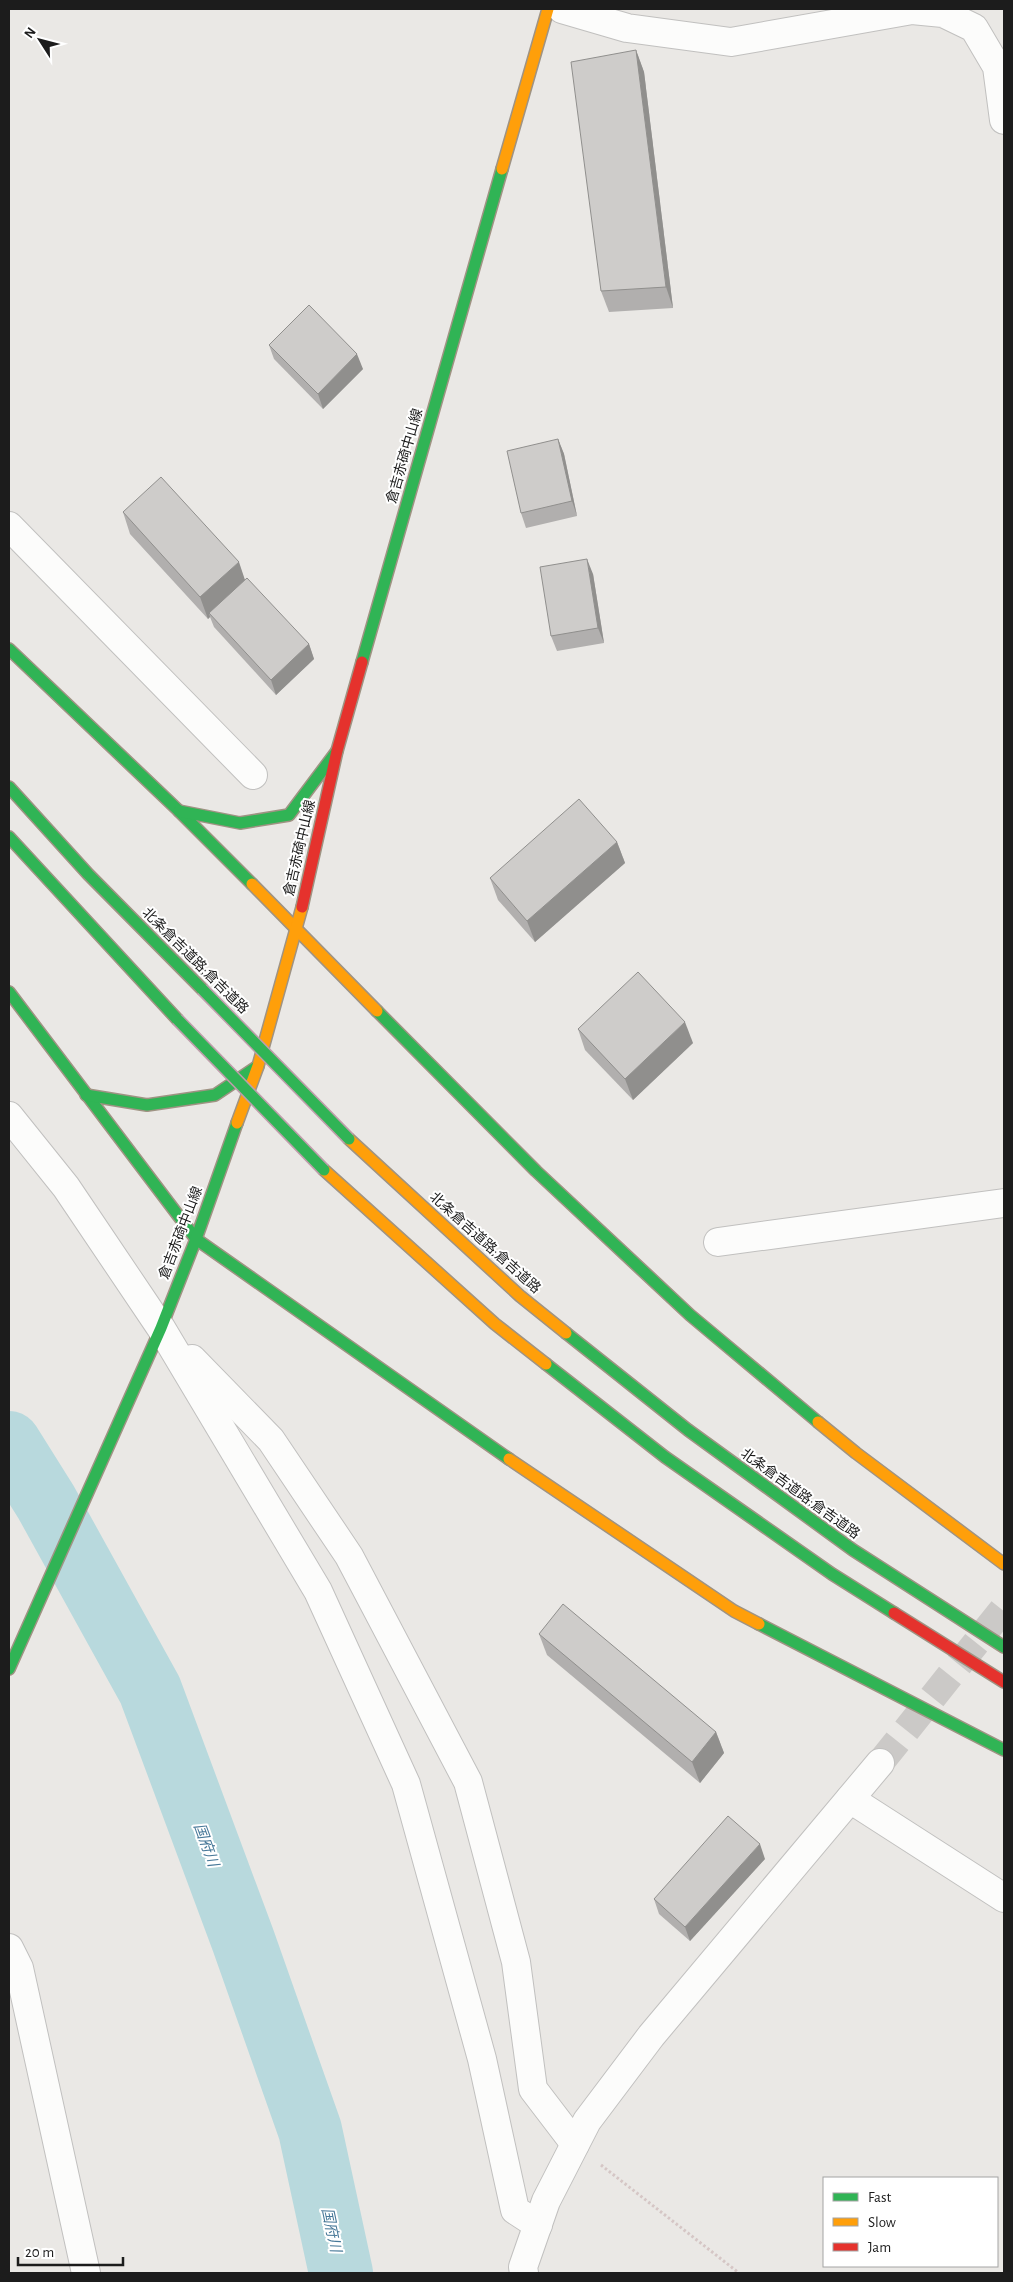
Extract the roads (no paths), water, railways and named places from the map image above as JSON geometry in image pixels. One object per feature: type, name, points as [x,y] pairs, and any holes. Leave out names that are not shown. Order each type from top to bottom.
[{"type":"main road","name":"倉吉赤碕中山線","points":[[9,1669],[161,1328],[196,1239],[258,1066],[297,929],[337,751],[548,9]]},
{"type":"main road","points":[[9,649],[179,811],[536,1171],[690,1315],[856,1453],[1004,1564]]},
{"type":"main road","points":[[179,811],[240,823],[289,815],[337,751]]},
{"type":"main road","name":"北条倉吉道路;倉吉道路","points":[[9,786],[88,874],[349,1139],[520,1296],[688,1430],[852,1550],[1004,1647]]},
{"type":"main road","points":[[9,836],[177,1019],[324,1170],[495,1324],[665,1457],[832,1574],[1004,1682]]},
{"type":"main road","points":[[9,992],[196,1239],[567,1500],[734,1611],[1004,1750]]},
{"type":"main road","points":[[86,1095],[147,1105],[215,1095],[258,1066]]},
{"type":"street","points":[[562,9],[627,28],[731,42],[912,10],[943,14],[974,28],[997,67],[1004,120]]},
{"type":"street","points":[[9,526],[253,776]]},
{"type":"street","points":[[9,1116],[66,1186],[161,1328],[318,1591],[406,1784],[482,2059],[515,2210],[538,2225]]},
{"type":"street","points":[[718,1242],[1004,1203]]},
{"type":"street","points":[[161,1328],[271,1440],[349,1556],[468,1782],[516,1962],[533,2089],[575,2144]]},
{"type":"street","points":[[524,2273],[523,2267],[546,2202],[586,2121],[651,2036],[880,1763]]},
{"type":"street","points":[[850,1799],[1004,1898]]},
{"type":"street","points":[[9,1948],[19,1968],[86,2273]]},
{"type":"waterway","name":"国府川","points":[[9,1443],[46,1502],[150,1690],[243,1940],[310,2130],[341,2273]]},
{"type":"tunnel","points":[[880,1763],[1004,1608]]}]
